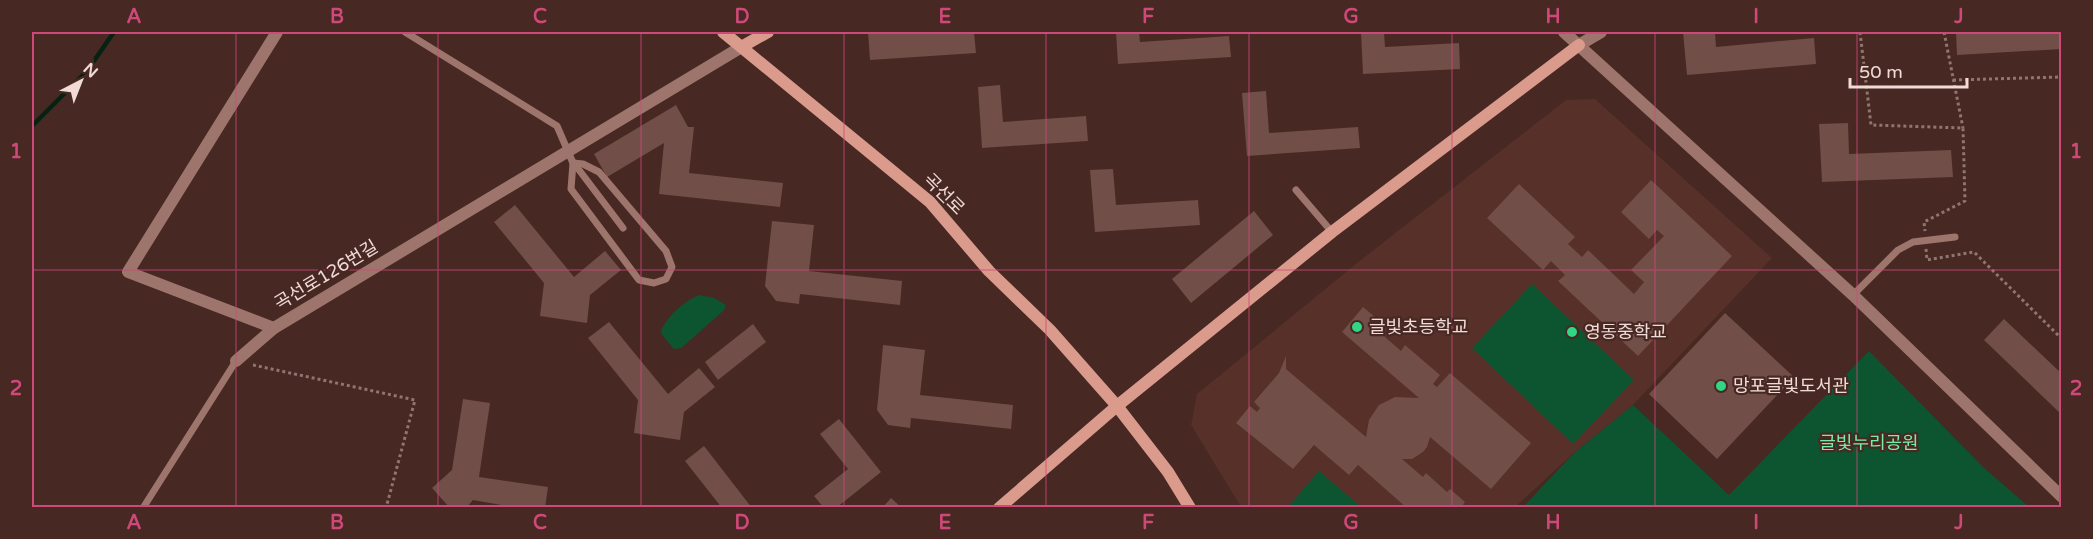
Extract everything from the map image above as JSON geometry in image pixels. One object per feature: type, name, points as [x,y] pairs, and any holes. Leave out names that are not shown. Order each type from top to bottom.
[{"type":"street","name":"곡선로126번길","points":[[277,32],[128,273],[274,328],[569,156],[743,46]]},
{"type":"street","name":"곡선로","points":[[723,32],[743,46],[930,202],[989,271],[1050,330],[1117,406],[1168,472],[1190,507]]},
{"type":"street","points":[[743,46],[768,32]]},
{"type":"street","points":[[1564,32],[1853,295],[2061,497]]},
{"type":"street","points":[[999,507],[1117,406],[1332,232],[1579,45],[1601,32]]},
{"type":"street","points":[[236,361],[274,328]]},
{"type":"lane","points":[[405,32],[557,126],[569,156],[623,228]]},
{"type":"lane","points":[[569,156],[599,172],[666,251],[672,267],[666,279],[654,283],[639,280],[571,189],[569,156]]},
{"type":"lane","points":[[1296,190],[1332,232]]},
{"type":"lane","points":[[1853,295],[1898,250],[1913,242],[1955,237]]},
{"type":"lane","points":[[143,507],[236,361]]},
{"type":"path","points":[[1860,32],[1871,125],[1963,128]]},
{"type":"path","points":[[1944,32],[1963,128],[1965,201],[1924,222],[1928,260],[1974,252],[2061,339]]},
{"type":"path","points":[[1953,80],[2061,77]]},
{"type":"path","points":[[236,361],[415,400],[386,507]]},
{"type":"shaded area","points":[[1595,99],[1772,258],[1633,405],[1574,453],[1515,507],[1241,507],[1191,425],[1197,394],[1362,259],[1566,100]]},
{"type":"green space","points":[[1532,284],[1634,380],[1573,444],[1472,348]]},
{"type":"green space","points":[[699,295],[714,298],[726,305],[724,310],[681,348],[674,349],[662,335],[661,330],[677,309]]},
{"type":"green space","name":"글빛누리공원","points":[[1869,351],[1983,467],[2029,507],[1523,507],[1574,453],[1633,405],[1729,495]]},
{"type":"green space","points":[[1319,471],[1361,507],[1288,507]]},
{"type":"building","points":[[868,32],[891,32],[891,34],[974,32],[976,53],[870,60]]},
{"type":"building","points":[[1116,32],[1139,32],[1140,42],[1229,36],[1231,57],[1118,64]]},
{"type":"building","points":[[1361,32],[1384,32],[1385,47],[1459,43],[1460,69],[1363,74]]},
{"type":"building","points":[[1683,32],[1715,32],[1716,47],[1814,38],[1816,64],[1687,75]]},
{"type":"building","points":[[1956,32],[2062,32],[2062,49],[1957,55]]},
{"type":"building","points":[[1000,85],[1003,122],[1086,116],[1088,141],[982,148],[978,87]]},
{"type":"building","points":[[1266,91],[1269,133],[1358,127],[1360,148],[1247,156],[1242,93]]},
{"type":"building","points":[[676,105],[688,127],[694,127],[689,173],[783,183],[780,207],[659,194],[664,143],[607,177],[594,154]]},
{"type":"building","points":[[1848,123],[1849,154],[1951,150],[1953,177],[1822,182],[1819,124]]},
{"type":"building","points":[[1113,169],[1116,205],[1198,200],[1200,225],[1095,232],[1090,170]]},
{"type":"building","points":[[1651,180],[1732,256],[1638,356],[1558,281],[1565,275],[1551,261],[1543,270],[1487,218],[1519,184],[1575,237],[1568,244],[1582,257],[1588,250],[1634,294],[1644,282],[1631,270],[1664,236],[1657,230],[1649,239],[1621,212]]},
{"type":"building","points":[[515,205],[574,277],[605,251],[621,270],[590,295],[587,323],[540,316],[544,283],[494,222]]},
{"type":"building","points":[[1254,211],[1273,235],[1191,303],[1172,279]]},
{"type":"building","points":[[772,221],[814,225],[809,271],[902,281],[900,305],[800,294],[799,304],[776,301],[765,286]]},
{"type":"building","points":[[1363,307],[1381,322],[1376,329],[1401,351],[1405,345],[1440,375],[1433,384],[1437,387],[1450,373],[1531,443],[1491,489],[1430,437],[1423,452],[1412,459],[1402,459],[1423,477],[1426,473],[1447,492],[1450,489],[1465,502],[1461,508],[1407,508],[1358,465],[1349,475],[1314,445],[1293,469],[1236,423],[1250,406],[1257,412],[1260,408],[1254,402],[1279,373],[1286,356],[1286,369],[1366,437],[1369,420],[1379,405],[1395,397],[1419,398],[1342,332]]},
{"type":"building","name":"망포글빛도서관","points":[[1725,313],[1794,377],[1717,459],[1649,394]]},
{"type":"building","points":[[2004,319],[2062,374],[2062,415],[1984,340]]},
{"type":"building","points":[[609,322],[668,394],[699,368],[715,387],[684,412],[680,440],[634,433],[638,400],[588,338]]},
{"type":"building","points":[[753,324],[766,342],[718,380],[705,362]]},
{"type":"building","points":[[883,345],[925,350],[920,395],[1013,405],[1011,429],[911,418],[910,428],[888,425],[877,410]]},
{"type":"building","points":[[463,399],[490,403],[479,477],[548,487],[545,508],[519,508],[473,500],[466,508],[450,508],[432,488],[452,470]]},
{"type":"building","points":[[839,419],[881,472],[836,508],[824,508],[814,496],[848,469],[820,434]]},
{"type":"building","points":[[704,446],[752,508],[722,508],[685,461]]},
{"type":"building","points":[[891,498],[902,508],[882,508]]},
{"type":"waterway","points":[[32,126],[87,71],[114,32]]},
{"type":"place","name":"글빛초등학교","points":[[1357,327]]},
{"type":"place","name":"영동중학교","points":[[1572,332]]},
{"type":"place","name":"망포글빛도서관","points":[[1721,386]]}]
